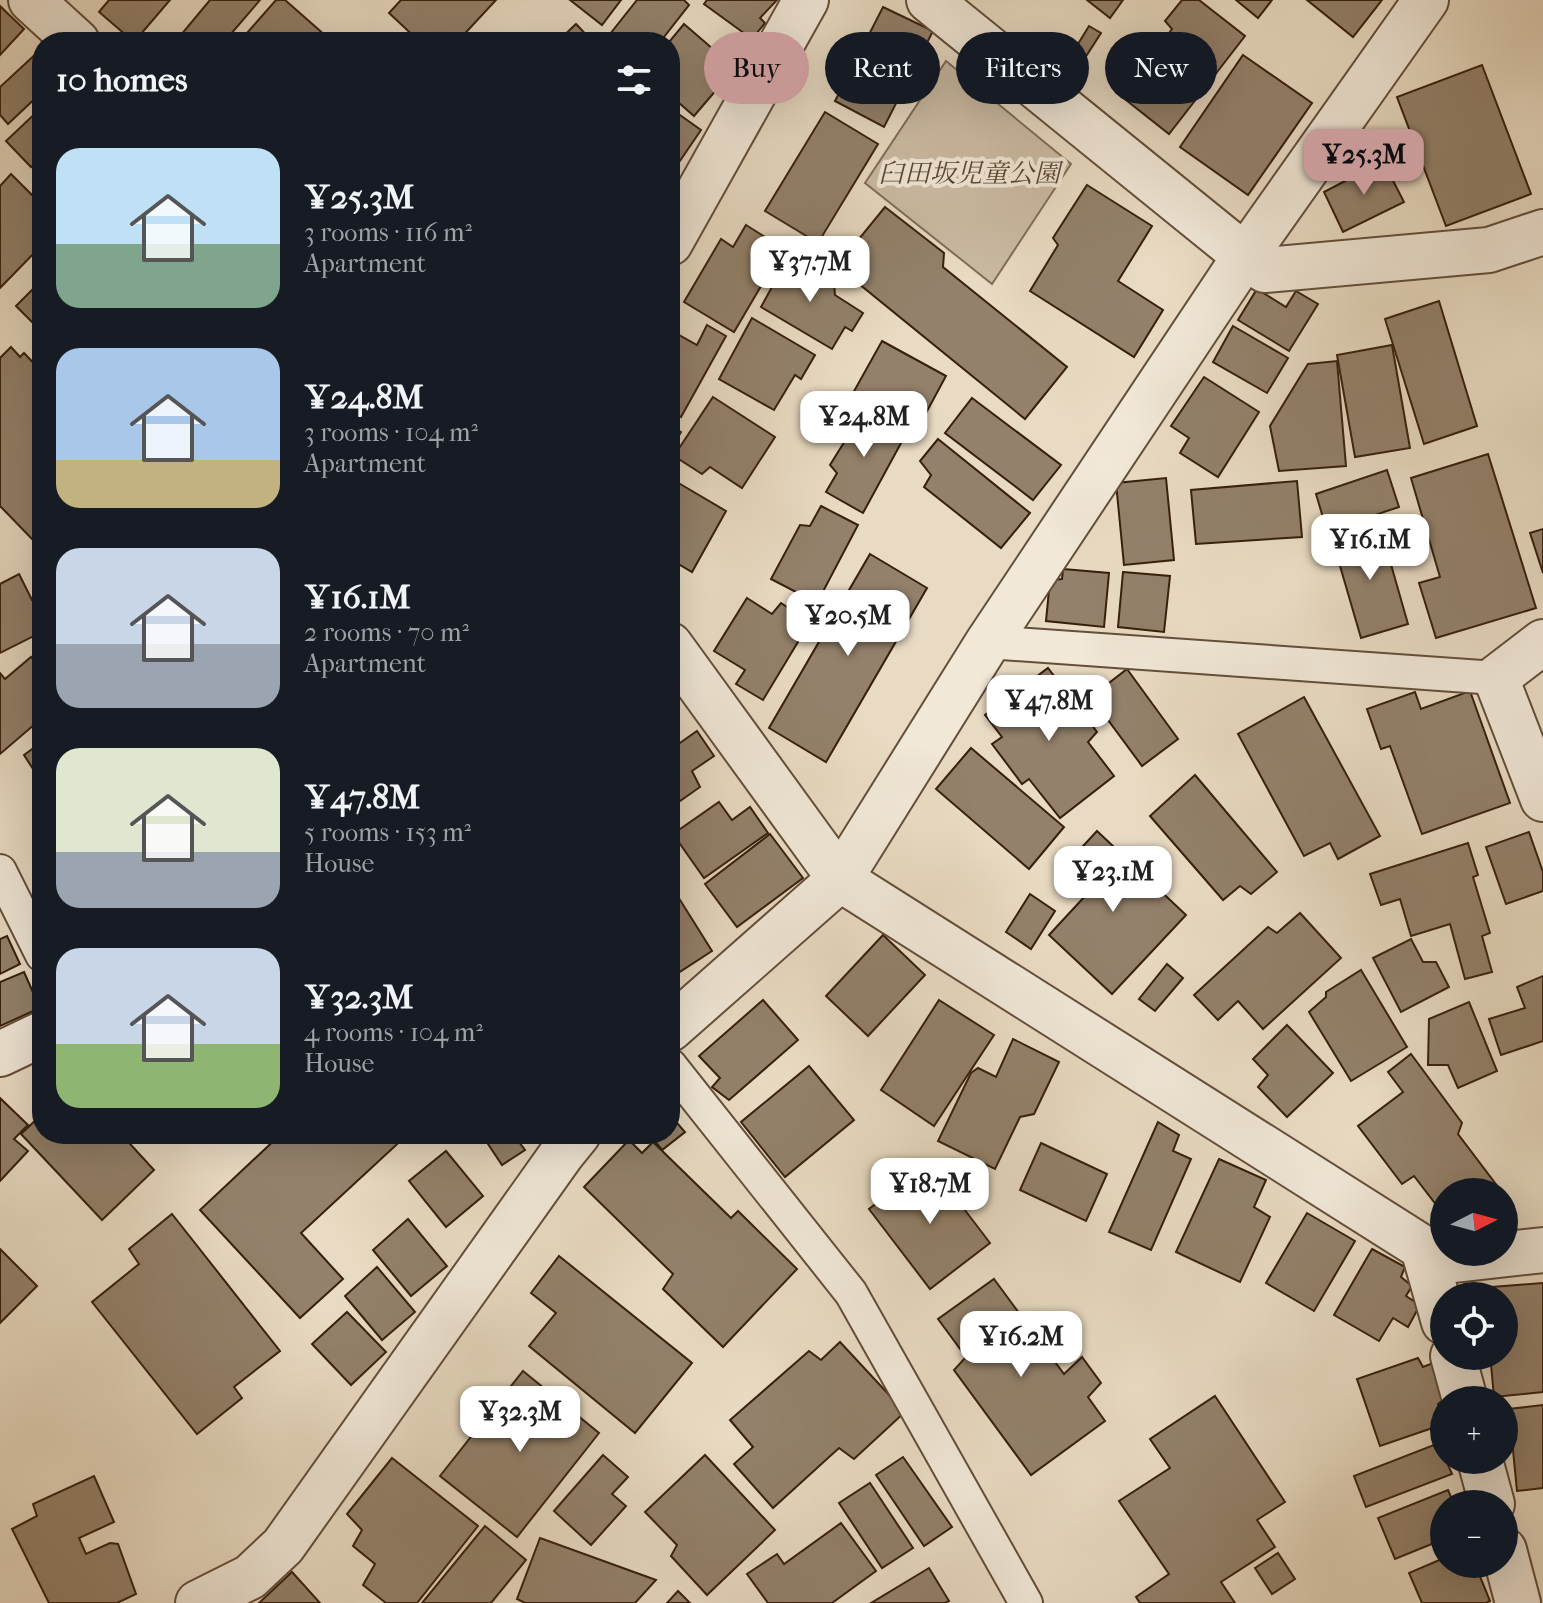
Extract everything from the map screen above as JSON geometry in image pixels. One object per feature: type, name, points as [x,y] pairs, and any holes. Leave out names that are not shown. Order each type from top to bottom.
[{"type":"street","points":[[31,0],[66,32]]},
{"type":"street","points":[[680,225],[806,0]]},
{"type":"street","points":[[929,0],[1265,270],[1489,250],[1543,232]]},
{"type":"street","points":[[680,1020],[840,879],[988,642],[1245,256],[1426,0]]},
{"type":"street","points":[[1543,642],[1496,678],[1543,799]]},
{"type":"street","points":[[680,659],[840,879],[1423,1248],[1433,1282]]},
{"type":"street","points":[[0,1054],[32,1039]]},
{"type":"street","points":[[198,1603],[250,1577],[283,1546],[559,1144]]},
{"type":"street","points":[[1428,1263],[1543,1250]]},
{"type":"street","points":[[1511,1578],[1518,1603]]},
{"type":"lane","points":[[988,642],[1496,678]]},
{"type":"lane","points":[[0,871],[32,935]]},
{"type":"lane","points":[[680,1078],[851,1293],[1026,1603]]},
{"type":"green space","name":"臼田坂児童公園","points":[[946,61],[956,69],[956,104],[998,104],[1071,164],[992,284],[865,183],[917,104],[940,104],[940,70]]},
{"type":"building","points":[[109,0],[170,0],[143,32],[122,32],[99,12]]},
{"type":"building","points":[[210,0],[260,0],[233,32],[183,32]]},
{"type":"building","points":[[276,0],[285,0],[321,32],[248,32]]},
{"type":"building","points":[[401,0],[496,0],[466,32],[409,32],[389,13]]},
{"type":"building","points":[[570,0],[621,0],[602,25]]},
{"type":"building","points":[[637,0],[684,0],[689,5],[668,32],[612,32]]},
{"type":"building","points":[[707,0],[777,0],[760,18],[765,23],[758,32],[742,32],[704,4]]},
{"type":"building","points":[[1087,0],[1123,0],[1110,18]]},
{"type":"building","points":[[1182,0],[1199,0],[1245,36],[1217,72],[1217,32],[1170,32],[1172,29],[1165,21]]},
{"type":"building","points":[[1236,0],[1272,0],[1258,18]]},
{"type":"building","points":[[1307,0],[1382,0],[1353,37]]},
{"type":"building","points":[[0,6],[24,29],[0,55]]},
{"type":"building","points":[[883,7],[933,31],[932,32],[870,32]]},
{"type":"building","points":[[576,24],[584,32],[568,32]]},
{"type":"building","points":[[684,24],[704,41],[704,104],[694,116],[680,104],[680,32],[677,32]]},
{"type":"building","points":[[1089,26],[1101,33],[1089,52],[1089,32],[1085,32]]},
{"type":"building","points":[[1243,55],[1312,103],[1248,195],[1180,147],[1209,104],[1217,104],[1217,93]]},
{"type":"building","points":[[32,57],[32,101],[8,124],[0,115],[0,87]]},
{"type":"building","points":[[1482,65],[1531,194],[1446,226],[1397,97]]},
{"type":"building","points":[[841,104],[896,104],[884,127]]},
{"type":"building","points":[[1131,104],[1192,104],[1169,134]]},
{"type":"building","points":[[825,112],[878,144],[818,243],[765,211]]},
{"type":"building","points":[[680,115],[701,130],[680,161]]},
{"type":"building","points":[[32,116],[32,166],[31,167],[6,141]]},
{"type":"building","points":[[1383,161],[1404,202],[1343,232],[1324,192]]},
{"type":"building","points":[[11,174],[32,195],[32,255],[0,288],[0,186]]},
{"type":"building","points":[[1087,185],[1152,226],[1118,281],[1163,310],[1134,357],[1030,291],[1058,245],[1053,238]]},
{"type":"building","points":[[885,207],[944,253],[943,267],[1067,367],[1025,419],[837,266]]},
{"type":"building","points":[[746,225],[773,242],[770,250],[777,259],[734,332],[684,302],[721,239],[733,247]]},
{"type":"building","points":[[789,256],[834,283],[835,295],[863,313],[852,331],[845,327],[832,349],[761,307]]},
{"type":"building","points":[[1257,289],[1286,307],[1296,291],[1318,304],[1289,351],[1238,320]]},
{"type":"building","points":[[32,290],[32,322],[16,306]]},
{"type":"building","points":[[1439,301],[1477,426],[1424,444],[1385,319]]},
{"type":"building","points":[[752,318],[815,355],[801,379],[795,375],[774,410],[719,379]]},
{"type":"building","points":[[707,325],[726,336],[681,417],[680,336],[697,345]]},
{"type":"building","points":[[1233,326],[1288,358],[1267,393],[1213,362]]},
{"type":"building","points":[[882,341],[946,376],[918,428],[853,393]]},
{"type":"building","points":[[1392,345],[1410,448],[1355,457],[1337,355]]},
{"type":"building","points":[[11,347],[20,357],[24,353],[32,361],[32,539],[0,506],[0,358]]},
{"type":"building","points":[[1337,361],[1346,466],[1279,471],[1270,426],[1308,364]]},
{"type":"building","points":[[1204,377],[1259,412],[1218,477],[1180,453],[1189,438],[1171,426]]},
{"type":"building","points":[[713,397],[775,437],[742,488],[710,467],[702,474],[680,460],[680,447]]},
{"type":"building","points":[[972,398],[1061,465],[1033,500],[945,433]]},
{"type":"building","points":[[855,405],[906,434],[863,513],[826,492],[837,473],[830,465],[853,428],[846,422]]},
{"type":"building","points":[[938,439],[1030,513],[1001,548],[924,487],[931,475],[920,461]]},
{"type":"building","points":[[1488,454],[1536,608],[1436,638],[1419,583],[1440,577],[1411,478]]},
{"type":"building","points":[[1387,470],[1399,507],[1327,531],[1316,494]]},
{"type":"building","points":[[1166,478],[1174,560],[1124,565],[1116,483]]},
{"type":"building","points":[[1297,481],[1302,537],[1196,544],[1191,490]]},
{"type":"building","points":[[680,484],[726,511],[692,572],[680,565]]},
{"type":"building","points":[[821,506],[858,525],[817,603],[771,579],[800,525],[810,526]]},
{"type":"building","points":[[1380,526],[1408,624],[1361,638],[1333,542]]},
{"type":"building","points":[[1543,529],[1543,573],[1530,533]]},
{"type":"building","points":[[870,554],[927,588],[826,762],[769,728]]},
{"type":"building","points":[[1063,569],[1109,573],[1104,627],[1046,621],[1050,580],[1062,579]]},
{"type":"building","points":[[1123,572],[1170,576],[1164,632],[1118,627]]},
{"type":"building","points":[[19,574],[32,600],[32,637],[0,653],[0,584]]},
{"type":"building","points":[[747,598],[772,614],[781,603],[810,622],[763,700],[736,684],[745,670],[714,651]]},
{"type":"building","points":[[32,658],[32,727],[0,754],[0,673],[5,679]]},
{"type":"building","points":[[1048,668],[1097,732],[1088,742],[1114,776],[1060,818],[1029,779],[1022,784],[992,744],[1002,737],[985,715]]},
{"type":"building","points":[[1127,669],[1178,739],[1142,766],[1091,697]]},
{"type":"building","points":[[1470,691],[1510,803],[1422,834],[1390,746],[1381,749],[1367,709],[1415,692],[1421,709]]},
{"type":"building","points":[[1304,697],[1380,836],[1338,859],[1330,843],[1304,856],[1238,734]]},
{"type":"building","points":[[697,731],[714,756],[692,771],[700,787],[680,801],[680,743]]},
{"type":"building","points":[[971,748],[1064,827],[1029,869],[936,789]]},
{"type":"building","points":[[32,749],[32,767],[24,755]]},
{"type":"building","points":[[1195,775],[1277,872],[1251,894],[1240,886],[1223,900],[1150,816]]},
{"type":"building","points":[[719,802],[732,820],[750,807],[768,833],[704,878],[680,844],[680,829]]},
{"type":"building","points":[[1097,831],[1186,915],[1112,994],[1049,935],[1087,894],[1061,870]]},
{"type":"building","points":[[1529,832],[1543,872],[1543,891],[1506,904],[1486,847]]},
{"type":"building","points":[[770,834],[803,878],[737,927],[705,884]]},
{"type":"building","points":[[1468,843],[1478,875],[1473,877],[1490,933],[1482,936],[1492,972],[1465,979],[1450,924],[1411,936],[1400,899],[1381,905],[1370,874]]},
{"type":"building","points":[[1030,894],[1055,911],[1031,949],[1006,932]]},
{"type":"building","points":[[680,900],[712,951],[680,972]]},
{"type":"building","points":[[1300,913],[1341,958],[1263,1029],[1238,1001],[1218,1020],[1194,995],[1268,927],[1277,933]]},
{"type":"building","points":[[883,935],[925,975],[868,1036],[826,996]]},
{"type":"building","points":[[7,936],[20,964],[0,974],[0,939]]},
{"type":"building","points":[[1411,939],[1423,962],[1436,962],[1449,987],[1401,1012],[1373,958]]},
{"type":"building","points":[[1167,964],[1183,978],[1155,1011],[1139,999]]},
{"type":"building","points":[[1361,970],[1407,1047],[1351,1081],[1309,1012],[1326,997],[1326,992]]},
{"type":"building","points":[[24,972],[32,990],[32,1012],[0,1026],[0,982]]},
{"type":"building","points":[[1543,976],[1543,1041],[1501,1055],[1489,1019],[1525,1008],[1517,987]]},
{"type":"building","points":[[763,1000],[798,1040],[729,1100],[712,1087],[720,1078],[699,1056]]},
{"type":"building","points":[[939,1000],[994,1035],[934,1126],[881,1090]]},
{"type":"building","points":[[1469,1002],[1497,1071],[1458,1088],[1448,1065],[1428,1065],[1429,1019]]},
{"type":"building","points":[[1287,1025],[1333,1073],[1287,1117],[1258,1087],[1268,1075],[1253,1059]]},
{"type":"building","points":[[1013,1039],[1059,1062],[1034,1114],[1020,1117],[995,1169],[938,1141],[971,1073],[978,1068],[996,1077]]},
{"type":"building","points":[[1411,1054],[1462,1123],[1458,1134],[1491,1178],[1430,1178],[1430,1197],[1414,1176],[1402,1184],[1358,1126],[1403,1092],[1388,1072]]},
{"type":"building","points":[[809,1066],[854,1120],[785,1177],[741,1122]]},
{"type":"building","points":[[0,1098],[28,1125],[14,1139],[28,1151],[0,1181]]},
{"type":"building","points":[[1158,1122],[1179,1135],[1173,1151],[1191,1159],[1151,1250],[1109,1232]]},
{"type":"building","points":[[32,1124],[32,1144],[130,1144],[154,1170],[102,1220],[21,1134]]},
{"type":"building","points":[[1041,1143],[1107,1174],[1086,1221],[1020,1190]]},
{"type":"building","points":[[270,1144],[397,1144],[301,1233],[343,1279],[300,1318],[200,1210]]},
{"type":"building","points":[[488,1144],[520,1144],[525,1150],[502,1165]]},
{"type":"building","points":[[625,1144],[633,1144],[642,1153],[655,1144],[731,1218],[738,1211],[797,1269],[723,1347],[663,1289],[673,1274],[584,1187]]},
{"type":"building","points":[[446,1151],[483,1196],[446,1227],[409,1181]]},
{"type":"building","points":[[1219,1159],[1266,1180],[1254,1207],[1270,1217],[1240,1282],[1176,1252]]},
{"type":"building","points":[[929,1163],[990,1243],[930,1289],[869,1209]]},
{"type":"building","points":[[1307,1213],[1355,1241],[1314,1311],[1266,1283]]},
{"type":"building","points":[[172,1214],[280,1351],[234,1387],[242,1398],[197,1434],[92,1302],[139,1264],[129,1249]]},
{"type":"building","points":[[408,1219],[447,1266],[411,1296],[373,1250]]},
{"type":"building","points":[[0,1249],[37,1286],[0,1323]]},
{"type":"building","points":[[1372,1249],[1405,1267],[1401,1277],[1412,1286],[1406,1296],[1420,1305],[1408,1327],[1393,1318],[1379,1341],[1334,1315]]},
{"type":"building","points":[[559,1256],[692,1363],[635,1433],[529,1346],[556,1313],[531,1293]]},
{"type":"building","points":[[377,1267],[415,1312],[382,1340],[345,1296]]},
{"type":"building","points":[[994,1279],[1064,1374],[1082,1357],[1101,1383],[1088,1397],[1105,1421],[1031,1475],[954,1370],[966,1357],[938,1319]]},
{"type":"building","points":[[1543,1283],[1543,1392],[1518,1395],[1518,1386],[1493,1386],[1492,1370],[1518,1370],[1518,1285]]},
{"type":"building","points":[[347,1312],[386,1352],[351,1385],[312,1344]]},
{"type":"building","points":[[840,1342],[905,1412],[854,1459],[839,1448],[773,1508],[734,1464],[753,1447],[730,1420],[809,1351],[821,1360]]},
{"type":"building","points":[[1418,1358],[1423,1367],[1430,1364],[1430,1370],[1435,1370],[1441,1386],[1430,1386],[1430,1429],[1380,1446],[1357,1379]]},
{"type":"building","points":[[523,1371],[599,1433],[517,1537],[440,1476]]},
{"type":"building","points":[[1215,1396],[1285,1502],[1257,1520],[1275,1547],[1221,1582],[1235,1603],[1140,1603],[1136,1597],[1169,1574],[1119,1501],[1170,1468],[1150,1439]]},
{"type":"building","points":[[1543,1405],[1543,1488],[1517,1490],[1518,1408]]},
{"type":"building","points":[[1430,1446],[1430,1474],[1452,1474],[1366,1507],[1354,1476]]},
{"type":"building","points":[[603,1455],[628,1477],[612,1494],[626,1506],[591,1545],[554,1511]]},
{"type":"building","points":[[705,1455],[775,1530],[707,1595],[671,1556],[677,1545],[645,1512]]},
{"type":"building","points":[[903,1457],[952,1527],[924,1546],[876,1475]]},
{"type":"building","points":[[392,1458],[478,1526],[417,1603],[386,1603],[363,1585],[375,1564],[353,1546],[362,1530],[347,1514]]},
{"type":"building","points":[[94,1476],[114,1522],[79,1538],[86,1554],[110,1543],[118,1544],[136,1594],[117,1603],[49,1603],[12,1529],[37,1516],[33,1504]]},
{"type":"building","points":[[870,1483],[913,1548],[882,1568],[839,1503]]},
{"type":"building","points":[[1430,1497],[1430,1545],[1395,1559],[1378,1518]]},
{"type":"building","points":[[841,1523],[876,1571],[832,1603],[768,1603],[747,1574],[777,1554],[784,1564]]},
{"type":"building","points":[[485,1526],[526,1560],[491,1603],[422,1603]]},
{"type":"building","points":[[540,1538],[656,1580],[635,1603],[525,1603],[517,1599]]},
{"type":"building","points":[[1278,1553],[1295,1579],[1272,1594],[1255,1568]]},
{"type":"building","points":[[1430,1564],[1430,1578],[1481,1578],[1490,1601],[1422,1603],[1409,1573]]},
{"type":"building","points":[[929,1568],[949,1601],[871,1603]]},
{"type":"building","points":[[292,1572],[320,1603],[259,1603]]},
{"type":"building","points":[[678,1591],[690,1603],[667,1603]]}]
